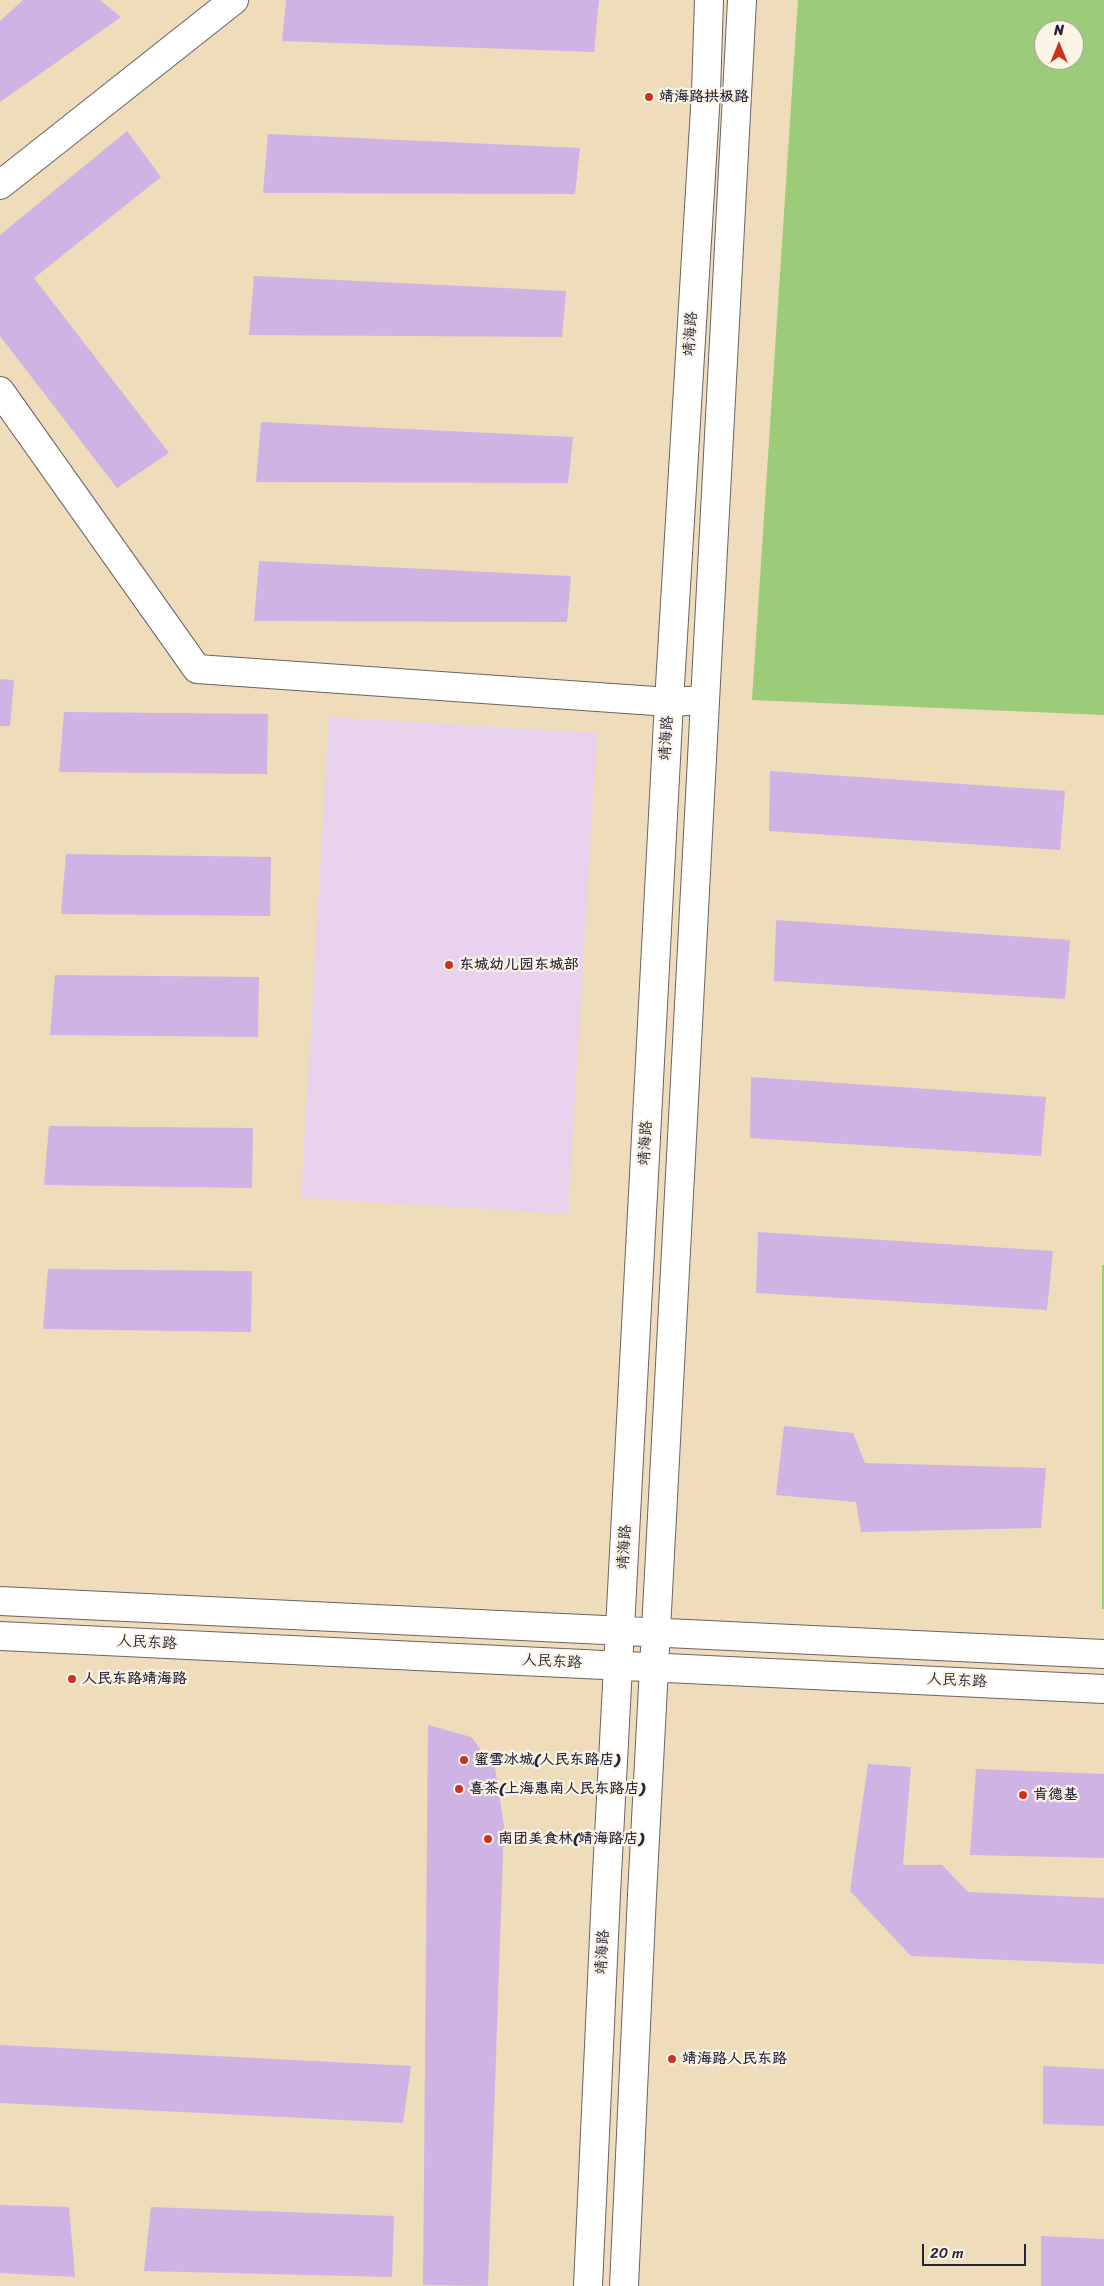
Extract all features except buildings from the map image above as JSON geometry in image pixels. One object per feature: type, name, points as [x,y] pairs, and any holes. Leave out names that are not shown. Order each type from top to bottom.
[{"type":"main road","points":[[0,185],[234,0]]},
{"type":"main road","name":"靖海路","points":[[588,2286],[618,1666],[669,702],[706,92],[709,0]]},
{"type":"main road","points":[[624,2286],[656,1632],[742,0]]},
{"type":"main road","points":[[0,391],[197,669],[669,702],[705,700]]},
{"type":"main road","points":[[0,1600],[1104,1654]]},
{"type":"main road","name":"人民东路","points":[[0,1636],[1104,1689]]},
{"type":"shaded area","name":"东城幼儿园东城部","points":[[329,717],[597,733],[568,1214],[301,1198]]},
{"type":"green space","points":[[798,0],[1104,0],[1104,715],[752,700]]},
{"type":"green space","points":[[1102,1265],[1104,1265],[1104,1609],[1102,1609]]},
{"type":"place","name":"靖海路拱极路","points":[[649,97]]},
{"type":"place","name":"东城幼儿园东城部","points":[[449,965]]},
{"type":"place","name":"人民东路靖海路","points":[[72,1679]]},
{"type":"place","name":"蜜雪冰城(人民东路店)","points":[[464,1760]]},
{"type":"place","name":"喜茶(上海惠南人民东路店)","points":[[459,1789]]},
{"type":"place","name":"肯德基","points":[[1023,1795]]},
{"type":"place","name":"南团美食林(靖海路店)","points":[[488,1839]]},
{"type":"place","name":"靖海路人民东路","points":[[672,2059]]}]
